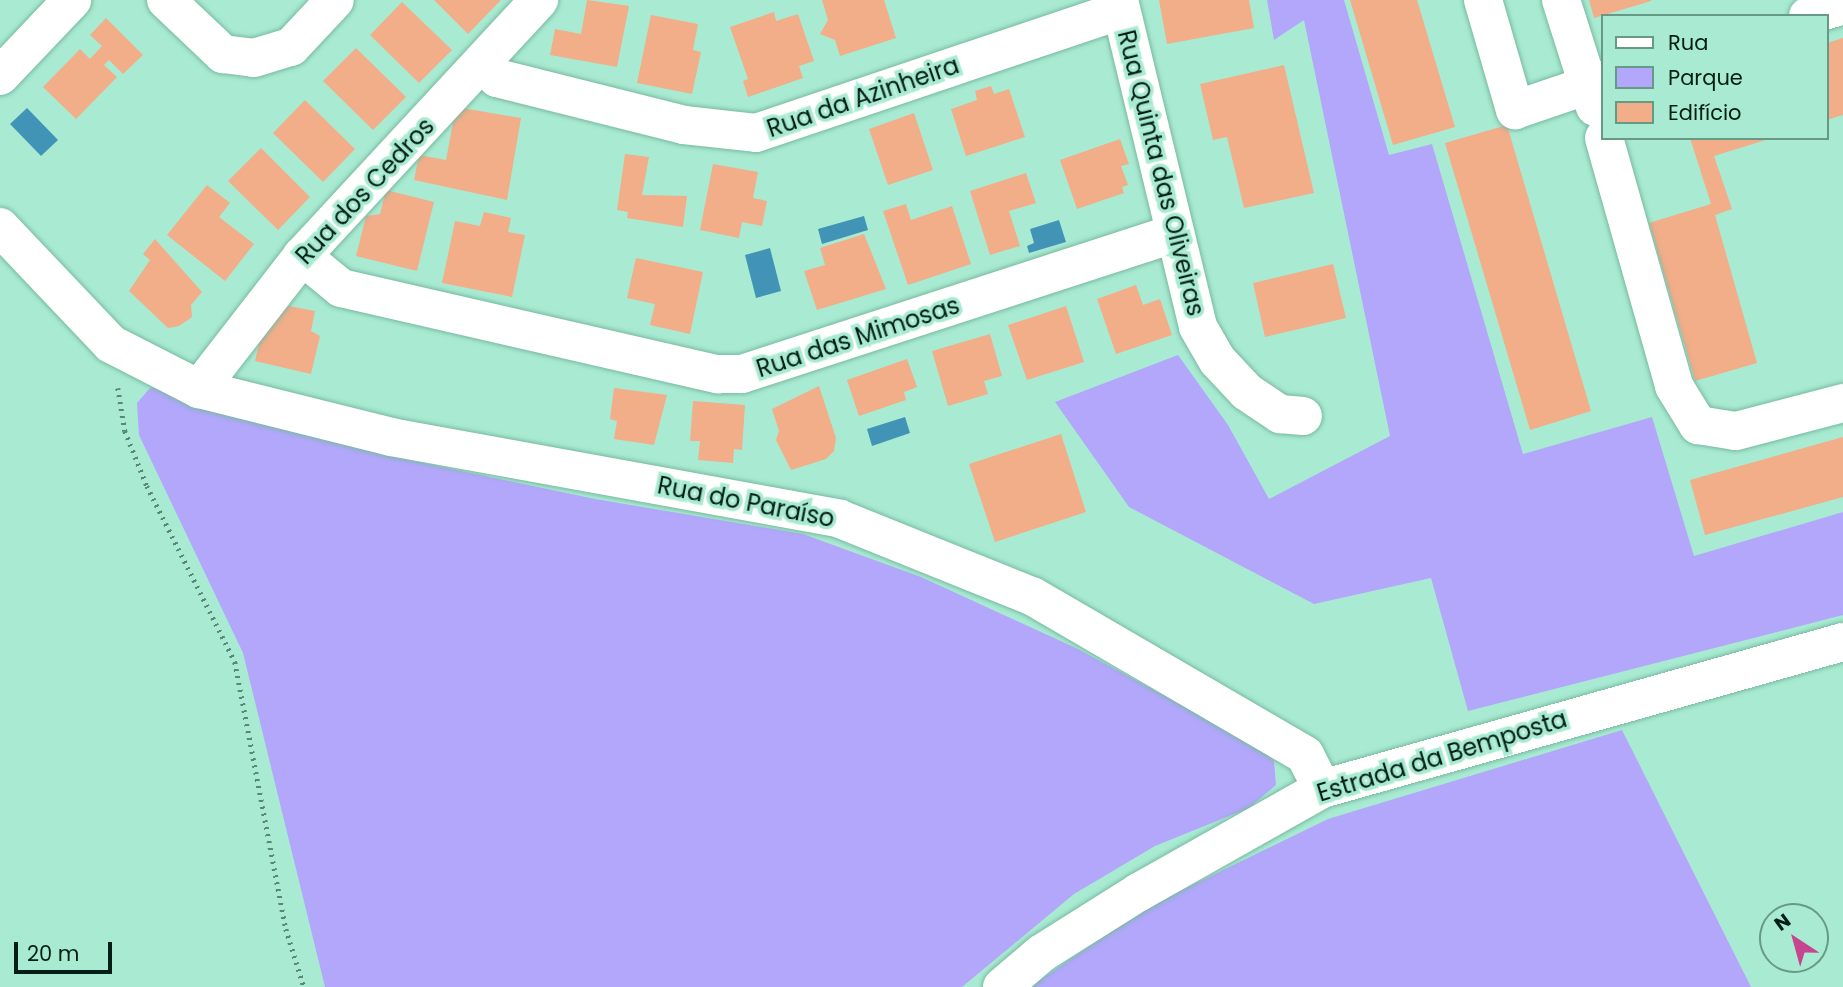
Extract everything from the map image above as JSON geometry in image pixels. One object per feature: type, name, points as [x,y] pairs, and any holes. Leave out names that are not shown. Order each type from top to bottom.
[{"type":"street","points":[[0,76],[72,0]]},
{"type":"street","points":[[166,0],[223,54],[254,58],[291,47],[335,0]]},
{"type":"street","name":"Rua dos Cedros","points":[[200,389],[302,256],[483,64],[539,0]]},
{"type":"street","points":[[1483,0],[1515,110],[1596,83]]},
{"type":"street","points":[[1561,0],[1596,83],[1602,124]]},
{"type":"street","name":"Rua da Azinheira","points":[[483,64],[498,78],[670,122],[756,133],[1120,5]]},
{"type":"street","name":"Rua Quinta das Oliveiras","points":[[1120,5],[1173,234],[1198,327],[1218,361],[1247,392],[1280,414],[1303,416]]},
{"type":"street","points":[[1814,14],[1843,5]]},
{"type":"street","points":[[1605,140],[1674,386],[1698,425],[1736,431],[1843,403]]},
{"type":"street","name":"Rua do Paraíso","points":[[0,227],[111,344],[200,389],[391,437],[840,519],[1032,596],[1305,755],[1322,789]]},
{"type":"street","name":"Rua das Mimosas","points":[[302,256],[341,288],[718,374],[742,374],[1173,234]]},
{"type":"street","name":"Estrada da Bemposta","points":[[1002,987],[1042,953],[1139,892],[1322,789],[1843,642]]},
{"type":"path","points":[[111,344],[125,431],[147,486],[235,662],[286,929],[304,987]]},
{"type":"green space","points":[[1267,0],[1344,0],[1389,155],[1432,144],[1523,454],[1652,417],[1694,556],[1843,512],[1843,615],[1468,711],[1431,578],[1314,604],[1129,507],[1055,402],[1178,355],[1228,425],[1269,499],[1390,436],[1304,20],[1274,40]]},
{"type":"green space","points":[[150,388],[172,388],[376,453],[595,499],[803,534],[921,577],[1078,649],[1261,748],[1274,761],[1276,785],[1249,808],[1155,846],[1074,894],[962,987],[325,987],[243,653],[139,435],[137,403]]},
{"type":"green space","points":[[1622,730],[1751,987],[1030,987],[1143,909],[1328,819]]},
{"type":"water","points":[[27,108],[58,140],[41,156],[10,124]]},
{"type":"water","points":[[864,216],[868,230],[822,244],[818,229]]},
{"type":"water","points":[[1059,220],[1066,242],[1029,253],[1027,246],[1034,243],[1030,229]]},
{"type":"water","points":[[770,248],[781,291],[756,298],[745,255]]},
{"type":"water","points":[[905,417],[910,433],[872,446],[867,429]]},
{"type":"building","points":[[434,0],[501,0],[468,34]]},
{"type":"building","points":[[587,0],[629,6],[617,67],[550,55],[555,29],[581,34]]},
{"type":"building","points":[[822,0],[884,0],[896,38],[840,56],[835,40],[820,34],[828,20]]},
{"type":"building","points":[[1159,0],[1249,0],[1254,28],[1167,44]]},
{"type":"building","points":[[1350,0],[1417,0],[1455,127],[1393,145]]},
{"type":"building","points":[[1589,0],[1651,0],[1602,14],[1594,18]]},
{"type":"building","points":[[402,2],[452,50],[419,83],[370,35]]},
{"type":"building","points":[[774,12],[776,21],[798,14],[814,61],[799,66],[803,78],[748,97],[743,81],[748,79],[730,27]]},
{"type":"building","points":[[651,15],[698,24],[693,50],[701,52],[692,94],[637,83]]},
{"type":"building","points":[[106,18],[143,55],[123,74],[109,60],[104,65],[117,77],[76,119],[43,87],[80,49],[90,59],[102,46],[90,35]]},
{"type":"building","points":[[1843,38],[1843,115],[1829,119],[1829,42]]},
{"type":"building","points":[[356,48],[406,97],[373,130],[323,81]]},
{"type":"building","points":[[1284,65],[1314,193],[1244,208],[1227,137],[1213,140],[1200,84]]},
{"type":"building","points":[[991,86],[994,94],[1009,89],[1025,137],[966,156],[951,109],[977,100],[975,91]]},
{"type":"building","points":[[305,100],[355,149],[323,182],[273,133]]},
{"type":"building","points":[[456,107],[521,118],[507,200],[414,180],[419,155],[446,160]]},
{"type":"building","points":[[914,113],[933,170],[888,185],[869,129]]},
{"type":"building","points":[[1507,125],[1591,411],[1530,430],[1445,143]]},
{"type":"building","points":[[1120,139],[1129,164],[1121,166],[1128,185],[1122,187],[1124,193],[1077,209],[1060,160]]},
{"type":"building","points":[[1691,140],[1766,140],[1714,156],[1732,209],[1715,215],[1757,363],[1695,381],[1649,223],[1711,204]]},
{"type":"building","points":[[261,148],[310,197],[278,230],[228,181]]},
{"type":"building","points":[[625,154],[649,157],[642,195],[687,196],[683,227],[627,218],[628,212],[617,210]]},
{"type":"building","points":[[713,164],[758,172],[753,198],[767,201],[762,226],[742,222],[739,238],[700,230]]},
{"type":"building","points":[[1026,173],[1036,203],[1009,211],[1020,246],[990,255],[970,191]]},
{"type":"building","points":[[207,185],[230,203],[219,217],[254,244],[225,281],[167,235]]},
{"type":"building","points":[[386,190],[434,202],[417,271],[356,256],[366,216],[380,214]]},
{"type":"building","points":[[906,204],[911,220],[952,206],[971,264],[908,285],[883,211]]},
{"type":"building","points":[[484,212],[511,218],[508,232],[525,235],[512,297],[442,283],[455,221],[480,226]]},
{"type":"building","points":[[864,234],[886,289],[817,310],[804,271],[825,265],[820,248]]},
{"type":"building","points":[[155,239],[202,292],[191,305],[192,317],[179,326],[168,328],[129,291],[150,260],[143,254]]},
{"type":"building","points":[[636,258],[703,272],[690,334],[650,325],[655,304],[627,298]]},
{"type":"building","points":[[1333,264],[1346,318],[1265,337],[1253,283]]},
{"type":"building","points":[[1136,285],[1143,305],[1160,299],[1172,335],[1116,354],[1097,299]]},
{"type":"building","points":[[278,304],[315,311],[311,331],[320,336],[311,374],[255,361],[260,339]]},
{"type":"building","points":[[1066,306],[1084,362],[1027,380],[1008,325]]},
{"type":"building","points":[[990,334],[1002,376],[984,381],[988,394],[948,406],[932,351]]},
{"type":"building","points":[[907,359],[917,387],[904,392],[906,400],[859,416],[847,380]]},
{"type":"building","points":[[819,386],[836,438],[834,451],[826,459],[791,470],[776,440],[779,431],[772,409]]},
{"type":"building","points":[[614,388],[667,395],[654,445],[614,439],[617,421],[610,419]]},
{"type":"building","points":[[693,401],[745,405],[742,450],[734,449],[733,463],[698,460],[700,441],[690,441]]},
{"type":"building","points":[[1061,434],[1086,512],[995,542],[969,464]]},
{"type":"building","points":[[1843,437],[1843,497],[1705,535],[1690,480]]}]
